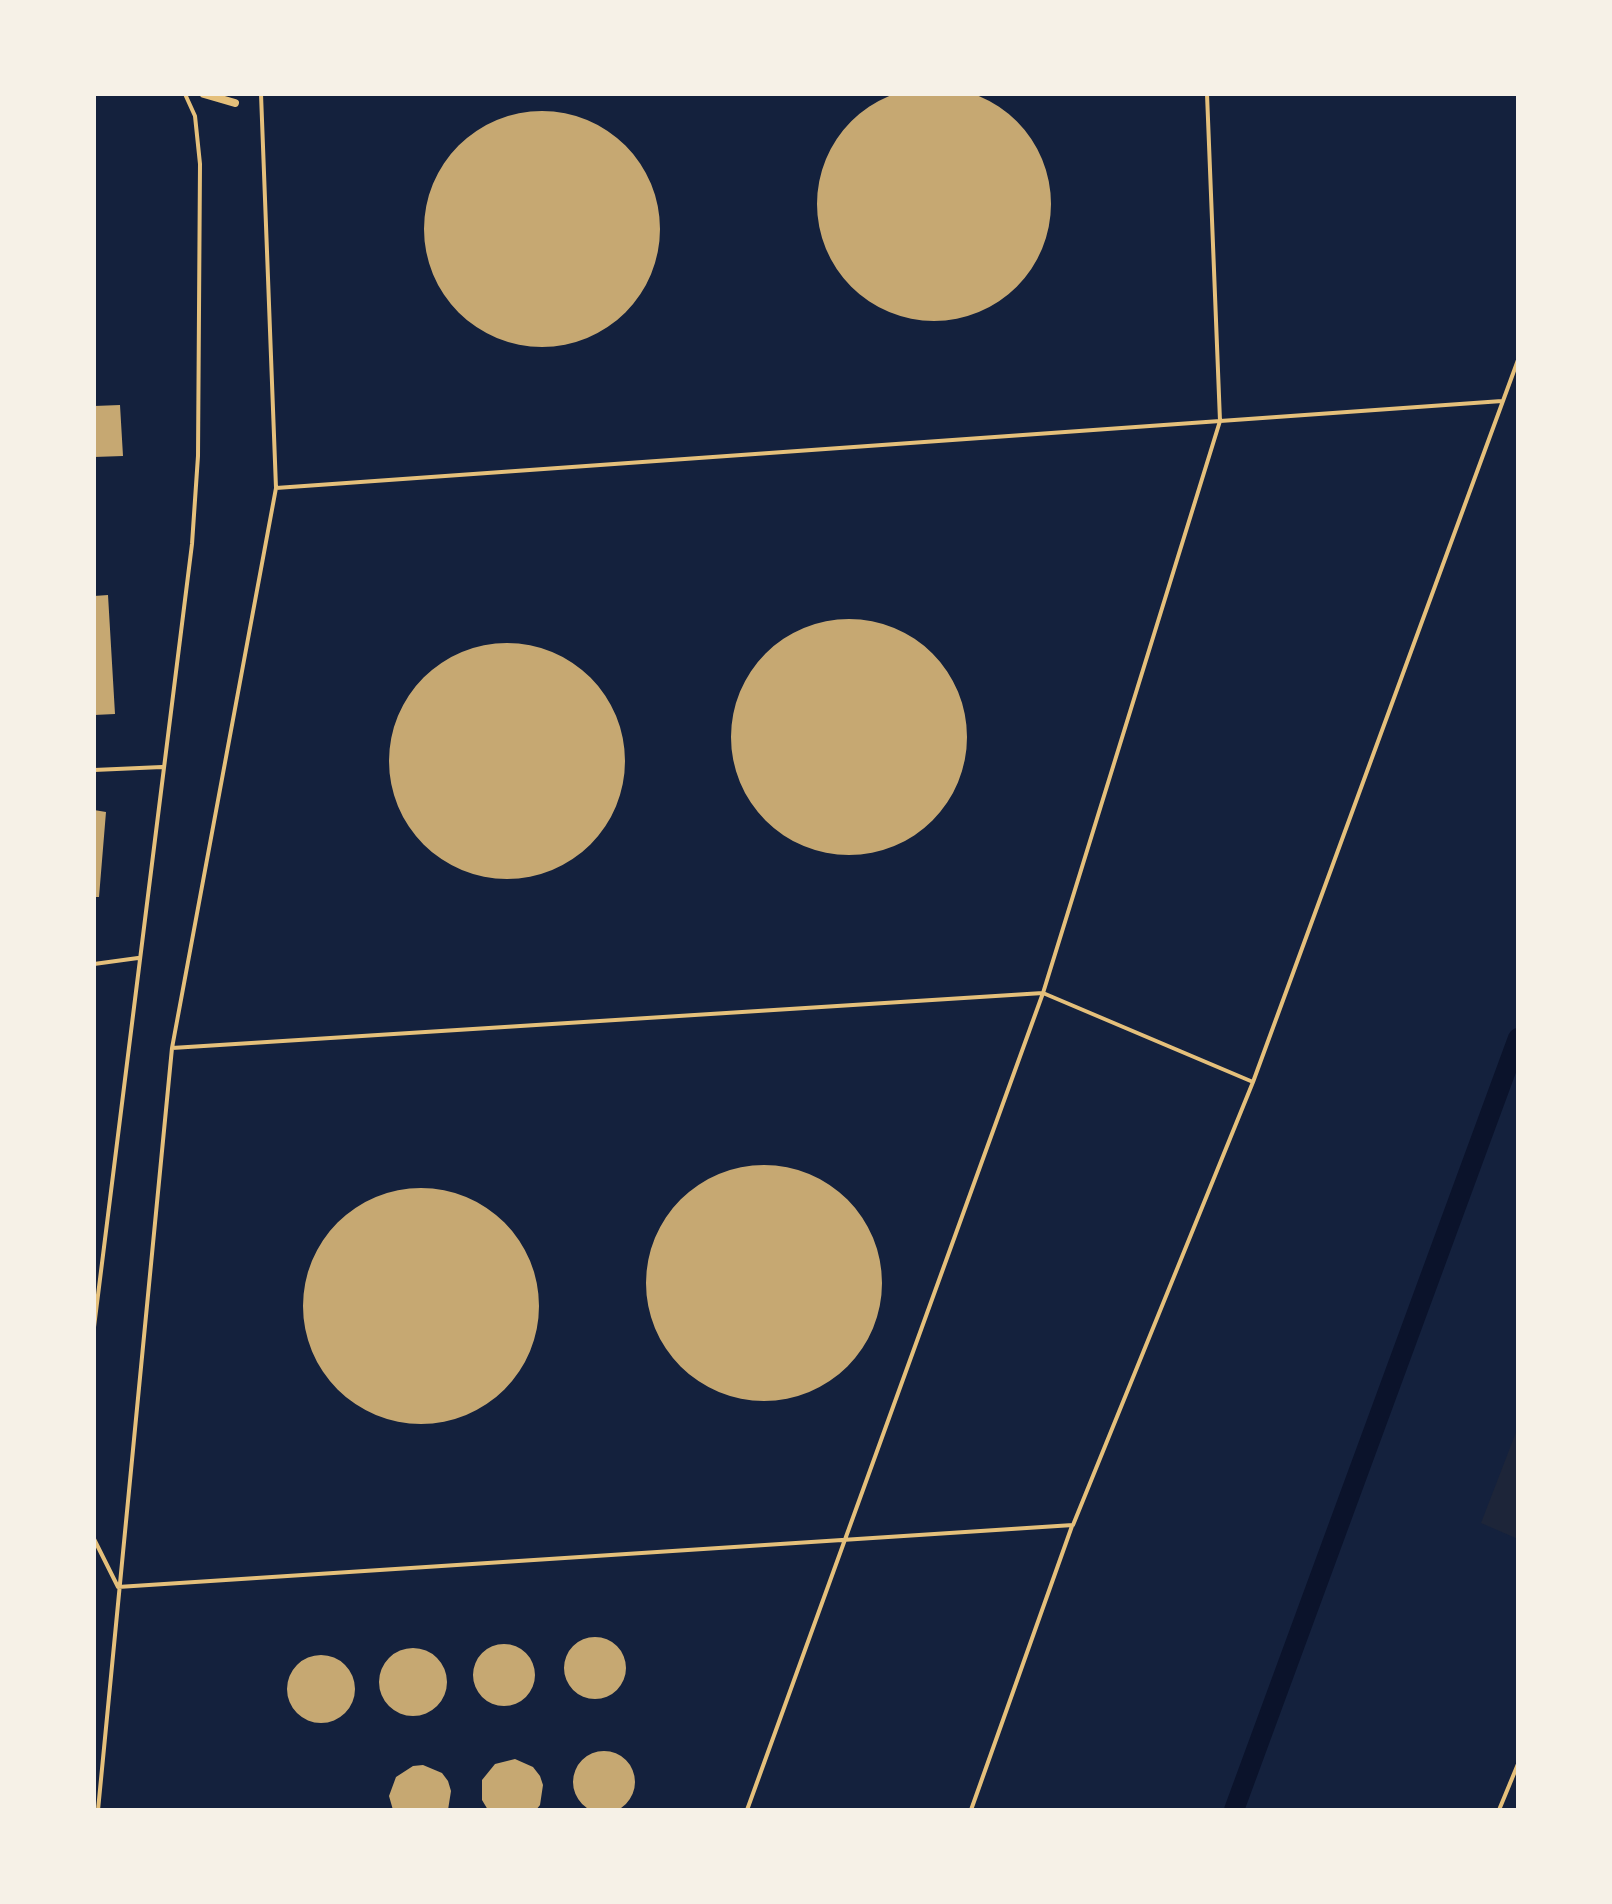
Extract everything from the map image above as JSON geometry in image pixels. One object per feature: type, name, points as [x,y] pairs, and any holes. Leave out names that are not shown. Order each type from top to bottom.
[{"type":"street","points":[[204,94],[235,103]]},
{"type":"lane","points":[[94,1327],[192,544],[198,456],[200,164],[195,116],[185,94]]},
{"type":"lane","points":[[98,1810],[172,1048],[276,488],[261,94]]},
{"type":"lane","points":[[747,1810],[1043,993],[1220,421],[1207,94]]},
{"type":"lane","points":[[971,1810],[1073,1525],[1253,1082],[1518,360]]},
{"type":"lane","points":[[276,488],[1502,401]]},
{"type":"lane","points":[[94,770],[162,767]]},
{"type":"lane","points":[[94,964],[138,958]]},
{"type":"lane","points":[[172,1048],[1043,993],[1253,1082]]},
{"type":"lane","points":[[118,1587],[1073,1525]]},
{"type":"lane","points":[[94,1539],[118,1587]]},
{"type":"lane","points":[[1499,1810],[1518,1764]]},
{"type":"shaded area","points":[[1518,1427],[1518,1539],[1481,1523]]},
{"type":"building","points":[[934,87],[957,89],[979,96],[1017,121],[1042,159],[1049,181],[1049,227],[1042,249],[1017,287],[979,312],[957,319],[934,321],[911,319],[889,312],[851,287],[826,249],[819,227],[817,204],[819,181],[826,159],[851,121],[889,96],[911,89]]},
{"type":"building","points":[[542,111],[565,113],[587,120],[608,131],[625,146],[640,163],[651,184],[658,206],[658,252],[651,274],[640,295],[625,312],[608,327],[587,338],[565,345],[542,347],[519,345],[497,338],[476,327],[459,312],[444,295],[433,274],[426,252],[424,229],[426,206],[433,184],[444,163],[459,146],[476,131],[497,120],[519,113]]},
{"type":"building","points":[[120,405],[123,456],[94,457],[94,406]]},
{"type":"building","points":[[108,595],[115,714],[94,715],[94,596]]},
{"type":"building","points":[[849,619],[872,621],[894,628],[915,639],[932,654],[947,671],[958,692],[965,714],[965,760],[958,782],[947,803],[932,820],[915,835],[894,846],[872,853],[849,855],[826,853],[804,846],[783,835],[766,820],[751,803],[740,782],[733,760],[731,737],[733,714],[740,692],[751,671],[766,654],[783,639],[804,628],[826,621]]},
{"type":"building","points":[[507,643],[530,645],[552,652],[573,663],[590,678],[605,695],[616,716],[623,738],[623,784],[616,806],[605,827],[590,844],[573,859],[552,870],[530,877],[507,879],[484,877],[462,870],[441,859],[424,844],[409,827],[398,806],[391,784],[389,761],[391,738],[398,716],[409,695],[424,678],[441,663],[462,652],[484,645]]},
{"type":"building","points":[[94,810],[106,812],[99,897],[94,897]]},
{"type":"building","points":[[764,1165],[787,1167],[809,1174],[830,1185],[847,1200],[862,1217],[873,1238],[880,1260],[880,1306],[873,1328],[862,1349],[847,1366],[830,1381],[809,1392],[787,1399],[764,1401],[741,1399],[719,1392],[698,1381],[681,1366],[666,1349],[655,1328],[648,1306],[646,1283],[648,1260],[655,1238],[666,1217],[681,1200],[698,1185],[719,1174],[741,1167]]},
{"type":"building","points":[[421,1188],[444,1190],[466,1197],[487,1208],[504,1223],[519,1240],[530,1261],[537,1283],[537,1329],[530,1351],[519,1372],[504,1389],[487,1404],[466,1415],[444,1422],[421,1424],[398,1422],[376,1415],[355,1404],[338,1389],[323,1372],[312,1351],[305,1329],[303,1306],[305,1283],[312,1261],[323,1240],[338,1223],[355,1208],[376,1197],[398,1190]]},
{"type":"building","points":[[595,1637],[607,1639],[617,1646],[624,1656],[624,1680],[617,1690],[607,1697],[595,1699],[583,1697],[573,1690],[566,1680],[564,1668],[566,1656],[573,1646],[583,1639]]},
{"type":"building","points":[[504,1644],[516,1646],[526,1653],[533,1663],[533,1687],[526,1697],[516,1704],[504,1706],[492,1704],[482,1697],[475,1687],[473,1675],[475,1663],[482,1653],[492,1646]]},
{"type":"building","points":[[420,1648],[441,1663],[447,1682],[445,1695],[437,1706],[420,1716],[406,1716],[389,1706],[381,1695],[379,1675],[389,1658],[400,1650]]},
{"type":"building","points":[[314,1655],[328,1655],[340,1660],[350,1670],[355,1689],[350,1708],[340,1718],[328,1723],[314,1723],[302,1718],[292,1708],[287,1696],[287,1682],[292,1670],[302,1660]]},
{"type":"building","points":[[604,1751],[626,1760],[635,1782],[626,1804],[604,1813],[582,1804],[573,1782],[582,1760]]},
{"type":"building","points":[[515,1759],[533,1767],[540,1776],[543,1785],[540,1805],[536,1810],[488,1810],[482,1800],[482,1780],[495,1764]]},
{"type":"building","points":[[423,1765],[442,1773],[448,1781],[451,1791],[448,1810],[393,1810],[389,1796],[396,1777],[413,1766]]},
{"type":"waterway","points":[[1234,1810],[1518,1038]]}]
